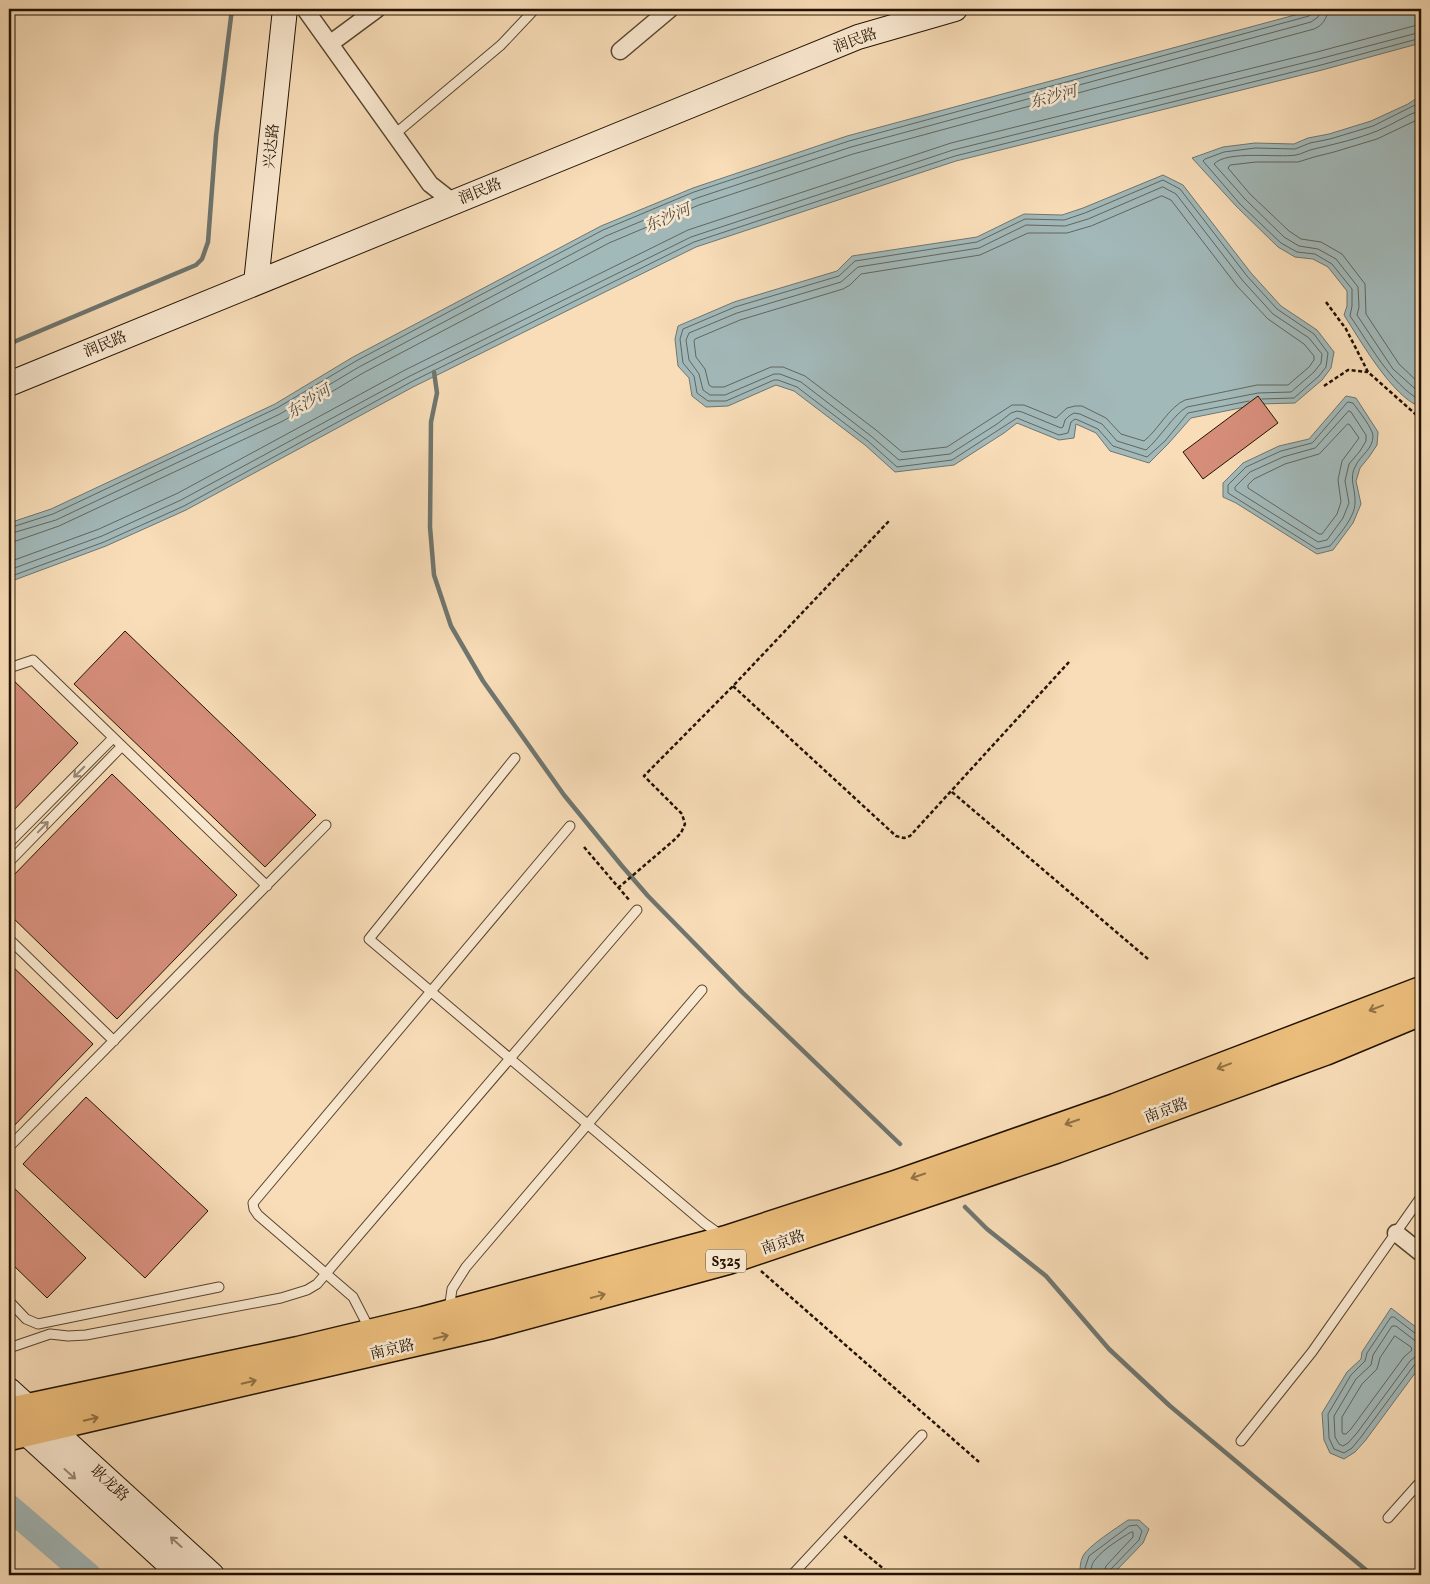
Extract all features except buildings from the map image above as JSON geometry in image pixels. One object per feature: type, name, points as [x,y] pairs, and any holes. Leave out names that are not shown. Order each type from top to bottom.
[{"type":"main road","name":"南京路","points":[[20,1418],[448,1313],[734,1247],[895,1184],[1114,1107],[1421,990]]},
{"type":"main road","name":"南京路","points":[[20,1418],[492,1325],[734,1247],[1056,1150],[1325,1052],[1421,1012]]},
{"type":"street","name":"兴达路","points":[[256,282],[286,9]]},
{"type":"street","points":[[306,9],[430,184],[453,202]]},
{"type":"street","points":[[331,43],[377,9]]},
{"type":"street","points":[[620,51],[670,9]]},
{"type":"street","name":"润民路","points":[[9,384],[858,37],[955,9]]},
{"type":"street","points":[[1396,1233],[1421,1254]]},
{"type":"street","name":"耿龙路","points":[[20,1418],[210,1575]]},
{"type":"street","name":"耿龙路","points":[[20,1418],[181,1575]]},
{"type":"lane","points":[[395,134],[501,46],[535,9]]},
{"type":"lane","points":[[9,668],[33,660],[267,886]]},
{"type":"lane","points":[[9,843],[113,738]]},
{"type":"lane","points":[[9,862],[122,746]]},
{"type":"lane","points":[[515,758],[369,938],[734,1247]]},
{"type":"lane","points":[[9,1147],[326,826]]},
{"type":"lane","points":[[371,1332],[353,1297],[258,1215],[253,1203],[570,826]]},
{"type":"lane","points":[[9,1348],[50,1334],[86,1335],[281,1298],[307,1290],[317,1284],[637,910]]},
{"type":"lane","points":[[9,939],[114,1041]]},
{"type":"lane","points":[[448,1313],[452,1289],[466,1268],[702,990]]},
{"type":"lane","points":[[1241,1441],[1312,1352],[1421,1197]]},
{"type":"lane","points":[[9,1301],[26,1319],[38,1324],[219,1287]]},
{"type":"lane","points":[[792,1575],[922,1435]]},
{"type":"lane","points":[[1388,1518],[1421,1482]]},
{"type":"path","points":[[1326,302],[1346,328],[1368,372],[1421,419]]},
{"type":"path","points":[[1324,386],[1348,370],[1368,372]]},
{"type":"path","points":[[618,888],[673,841],[681,833],[685,824],[682,814],[644,776],[733,686],[889,521]]},
{"type":"path","points":[[733,686],[896,836],[904,838],[910,836],[952,792],[1069,662]]},
{"type":"path","points":[[952,792],[1148,959]]},
{"type":"path","points":[[584,846],[637,910]]},
{"type":"path","points":[[734,1247],[979,1462]]},
{"type":"path","points":[[835,1529],[891,1575]]},
{"type":"water","name":"东沙河","points":[[1317,9],[1421,9],[1421,43],[1322,70],[956,161],[696,247],[413,387],[186,510],[106,546],[9,582],[9,523],[51,509],[275,404],[353,357],[601,226],[693,188],[847,136]]},
{"type":"water","points":[[1417,98],[1421,99],[1421,407],[1399,392],[1368,353],[1344,315],[1347,306],[1347,291],[1328,267],[1313,259],[1295,257],[1278,247],[1237,207],[1192,158],[1223,147],[1255,143],[1294,144],[1308,138],[1329,134],[1371,121]]},
{"type":"water","points":[[1163,175],[1183,185],[1251,273],[1281,306],[1317,330],[1334,352],[1331,368],[1322,380],[1295,403],[1260,404],[1191,418],[1149,463],[1110,451],[1096,433],[1076,424],[1074,438],[1059,440],[1017,423],[954,465],[895,472],[865,445],[794,391],[776,385],[728,406],[706,407],[692,396],[689,378],[678,366],[675,339],[678,326],[734,302],[837,271],[852,256],[977,237],[1024,214],[1062,215]]},
{"type":"water","points":[[1346,396],[1356,398],[1378,432],[1377,445],[1360,468],[1356,481],[1361,504],[1353,523],[1333,550],[1317,554],[1236,503],[1223,497],[1223,483],[1243,463],[1279,446],[1309,439]]},
{"type":"water","points":[[1391,1308],[1421,1331],[1421,1365],[1365,1441],[1355,1452],[1344,1459],[1330,1453],[1324,1440],[1322,1413],[1347,1372],[1361,1359],[1362,1352]]},
{"type":"water","points":[[1128,1520],[1139,1520],[1149,1529],[1143,1543],[1112,1575],[1080,1575],[1081,1561],[1086,1552]]},
{"type":"waterway","points":[[9,344],[196,265],[202,259],[208,242],[216,136],[232,9]]},
{"type":"waterway","points":[[434,372],[437,393],[431,422],[430,527],[434,575],[451,626],[483,681],[564,795],[648,896],[743,993],[900,1144]]},
{"type":"waterway","points":[[965,1207],[987,1229],[1046,1276],[1109,1349],[1170,1406],[1372,1575]]},
{"type":"waterway","points":[[9,1507],[88,1575]]}]
